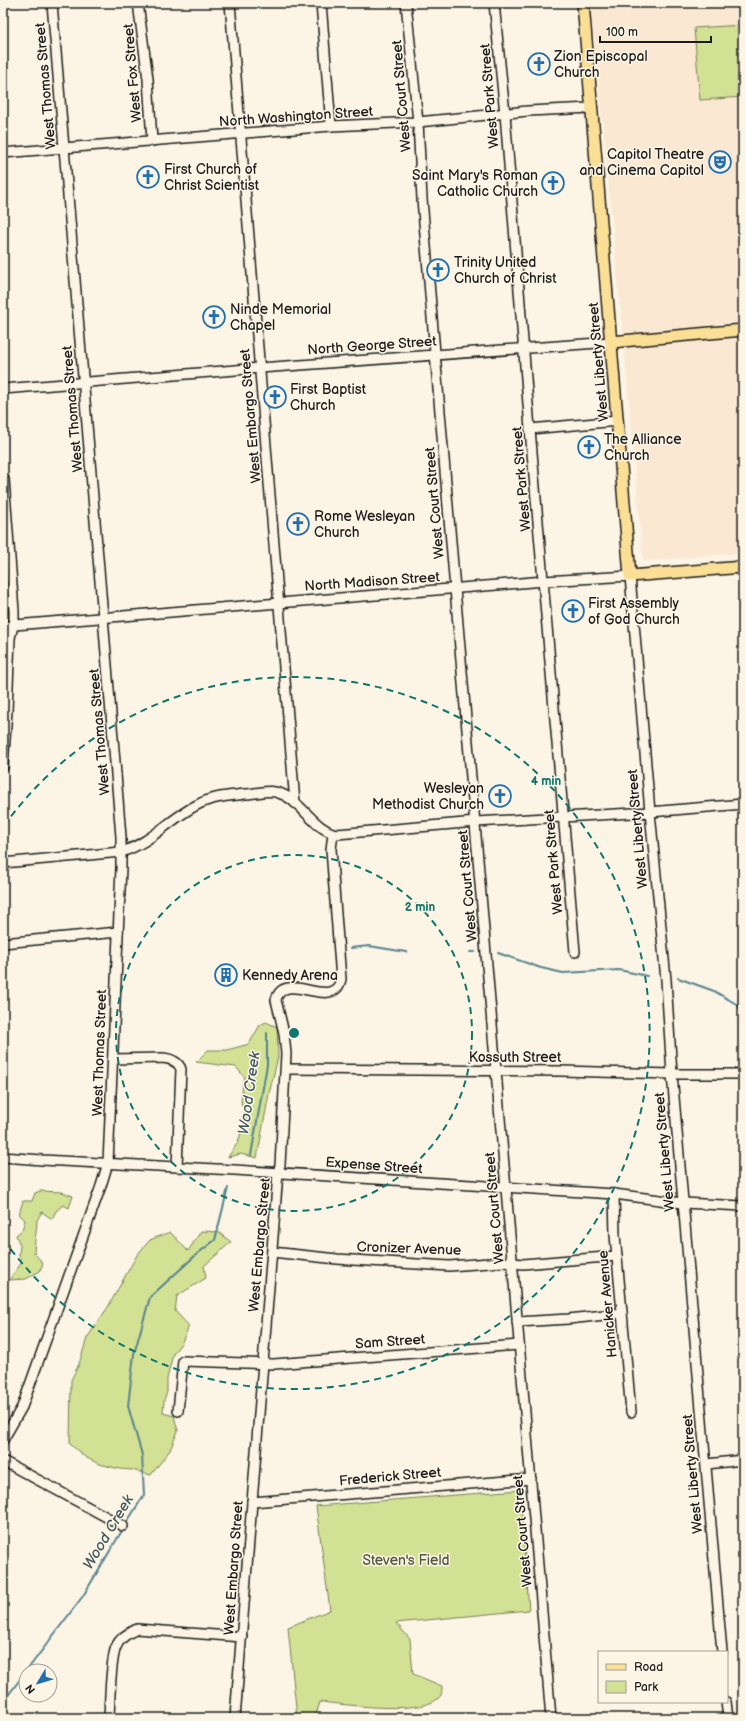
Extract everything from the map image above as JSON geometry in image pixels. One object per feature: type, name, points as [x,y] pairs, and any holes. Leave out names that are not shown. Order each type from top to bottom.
[{"type":"main road","name":"West Liberty Street","points":[[583,3],[630,576]]},
{"type":"main road","name":"North George Street","points":[[611,342],[743,330]]},
{"type":"main road","name":"North Madison Street","points":[[630,576],[743,567]]},
{"type":"street","name":"West Thomas Street","points":[[3,1440],[22,1407],[96,1201],[108,1163],[121,852],[104,618],[52,3]]},
{"type":"street","name":"West Fox Street","points":[[138,3],[148,78],[152,141]]},
{"type":"street","name":"West Embargo Street","points":[[230,3],[280,603],[295,803]]},
{"type":"street","points":[[321,3],[331,126]]},
{"type":"street","name":"West Court Street","points":[[406,3],[418,122],[422,199],[551,1718]]},
{"type":"street","name":"West Park Street","points":[[494,3],[505,114],[523,349],[575,952]]},
{"type":"street","name":"North Washington Street","points":[[3,153],[331,126],[418,122],[591,108]]},
{"type":"street","name":"North George Street","points":[[3,389],[611,342]]},
{"type":"street","points":[[530,429],[618,421]]},
{"type":"street","points":[[3,767],[10,638],[14,611],[4,479]]},
{"type":"street","name":"North Madison Street","points":[[3,626],[544,581],[630,576]]},
{"type":"street","name":"West Liberty Street","points":[[630,576],[666,980],[672,1074],[722,1651]]},
{"type":"street","points":[[3,863],[129,850],[150,838],[189,809],[208,799],[274,792],[286,796],[323,829],[333,834],[388,831],[476,822],[650,812],[743,804]]},
{"type":"street","name":"West Embargo Street","points":[[235,1718],[278,1173],[280,1165],[286,1069],[284,1033],[277,1006],[277,996],[285,989],[291,988],[328,993],[334,991],[339,986],[341,979],[331,849],[333,834]]},
{"type":"street","points":[[3,943],[118,932]]},
{"type":"street","points":[[113,1059],[163,1058],[172,1059],[180,1064],[177,1167]]},
{"type":"street","name":"Kossuth Street","points":[[286,1069],[743,1074]]},
{"type":"street","name":"Expense Street","points":[[3,1157],[614,1194],[683,1203],[743,1206]]},
{"type":"street","name":"Hanicker Avenue","points":[[614,1194],[617,1256],[631,1412]]},
{"type":"street","name":"Cronizer Avenue","points":[[272,1252],[337,1259],[448,1266],[512,1263],[523,1264],[617,1256]]},
{"type":"street","points":[[517,1322],[569,1319],[622,1312]]},
{"type":"street","name":"Sam Street","points":[[178,1411],[183,1361],[263,1364],[519,1345]]},
{"type":"street","points":[[706,1464],[743,1460]]},
{"type":"street","points":[[3,1461],[123,1526]]},
{"type":"street","name":"Frederick Street","points":[[252,1502],[531,1479]]},
{"type":"street","points":[[109,1718],[113,1662],[116,1646],[129,1632],[138,1629],[242,1637]]},
{"type":"street","points":[[726,1703],[728,1718]]},
{"type":"shaded area","points":[[591,3],[743,3],[743,553],[643,561]]},
{"type":"green space","points":[[743,25],[743,97],[700,100],[694,28]]},
{"type":"green space","points":[[266,1022],[277,1027],[278,1057],[269,1094],[257,1158],[241,1154],[228,1157],[238,1142],[246,1118],[241,1102],[245,1078],[236,1067],[196,1062],[208,1050],[227,1050],[249,1044],[260,1025]]},
{"type":"green space","points":[[40,1191],[62,1192],[73,1196],[69,1208],[63,1205],[56,1211],[52,1219],[42,1212],[37,1220],[34,1253],[43,1263],[40,1271],[26,1279],[9,1280],[22,1262],[19,1256],[20,1245],[16,1235],[22,1230],[25,1220],[19,1214],[23,1201],[32,1201],[35,1193]]},
{"type":"green space","points":[[201,1231],[218,1232],[231,1242],[204,1266],[206,1278],[177,1296],[175,1311],[189,1326],[182,1342],[173,1354],[167,1379],[167,1392],[164,1400],[163,1413],[174,1416],[178,1431],[170,1450],[151,1475],[99,1464],[85,1457],[70,1444],[71,1380],[79,1364],[87,1338],[108,1307],[137,1255],[150,1240],[170,1232],[188,1251]]},
{"type":"green space","name":"Steven's Field","points":[[520,1490],[529,1610],[396,1623],[410,1639],[413,1674],[442,1686],[441,1695],[433,1702],[420,1706],[404,1707],[385,1708],[320,1702],[315,1718],[297,1718],[288,1627],[330,1610],[316,1506]]},
{"type":"waterway","name":"Wood Creek","points":[[351,948],[369,946],[406,952]]},
{"type":"waterway","name":"Wood Creek","points":[[470,952],[475,952]]},
{"type":"waterway","name":"Wood Creek","points":[[498,953],[541,968],[563,973],[619,970],[647,976]]},
{"type":"waterway","name":"Wood Creek","points":[[678,978],[714,991],[738,1005],[743,1016]]},
{"type":"waterway","name":"Wood Creek","points":[[251,1155],[267,1065],[267,1033]]},
{"type":"waterway","name":"Wood Creek","points":[[125,1525],[144,1495],[142,1455],[128,1406],[134,1354],[150,1297],[197,1254],[215,1240],[228,1188]]},
{"type":"waterway","name":"Wood Creek","points":[[3,1702],[83,1596],[123,1529]]},
{"type":"place","name":"Zion Episcopal Church","points":[[539,64]]},
{"type":"place","name":"Capitol Theatre and Cinema Capitol","points":[[720,162]]},
{"type":"place","name":"First Church of Christ Scientist","points":[[148,177]]},
{"type":"place","name":"Saint Mary's Roman Catholic Church","points":[[553,183]]},
{"type":"place","name":"Trinity United Church of Christ","points":[[438,270]]},
{"type":"place","name":"Ninde Memorial Chapel","points":[[214,317]]},
{"type":"place","name":"First Baptist Church","points":[[275,397]]},
{"type":"place","name":"The Alliance Church","points":[[589,447]]},
{"type":"place","name":"Rome Wesleyan Church","points":[[298,524]]},
{"type":"place","name":"First Assembly of God Church","points":[[573,611]]},
{"type":"place","name":"Wesleyan Methodist Church","points":[[500,796]]},
{"type":"place","name":"Kennedy Arena","points":[[226,975]]}]
